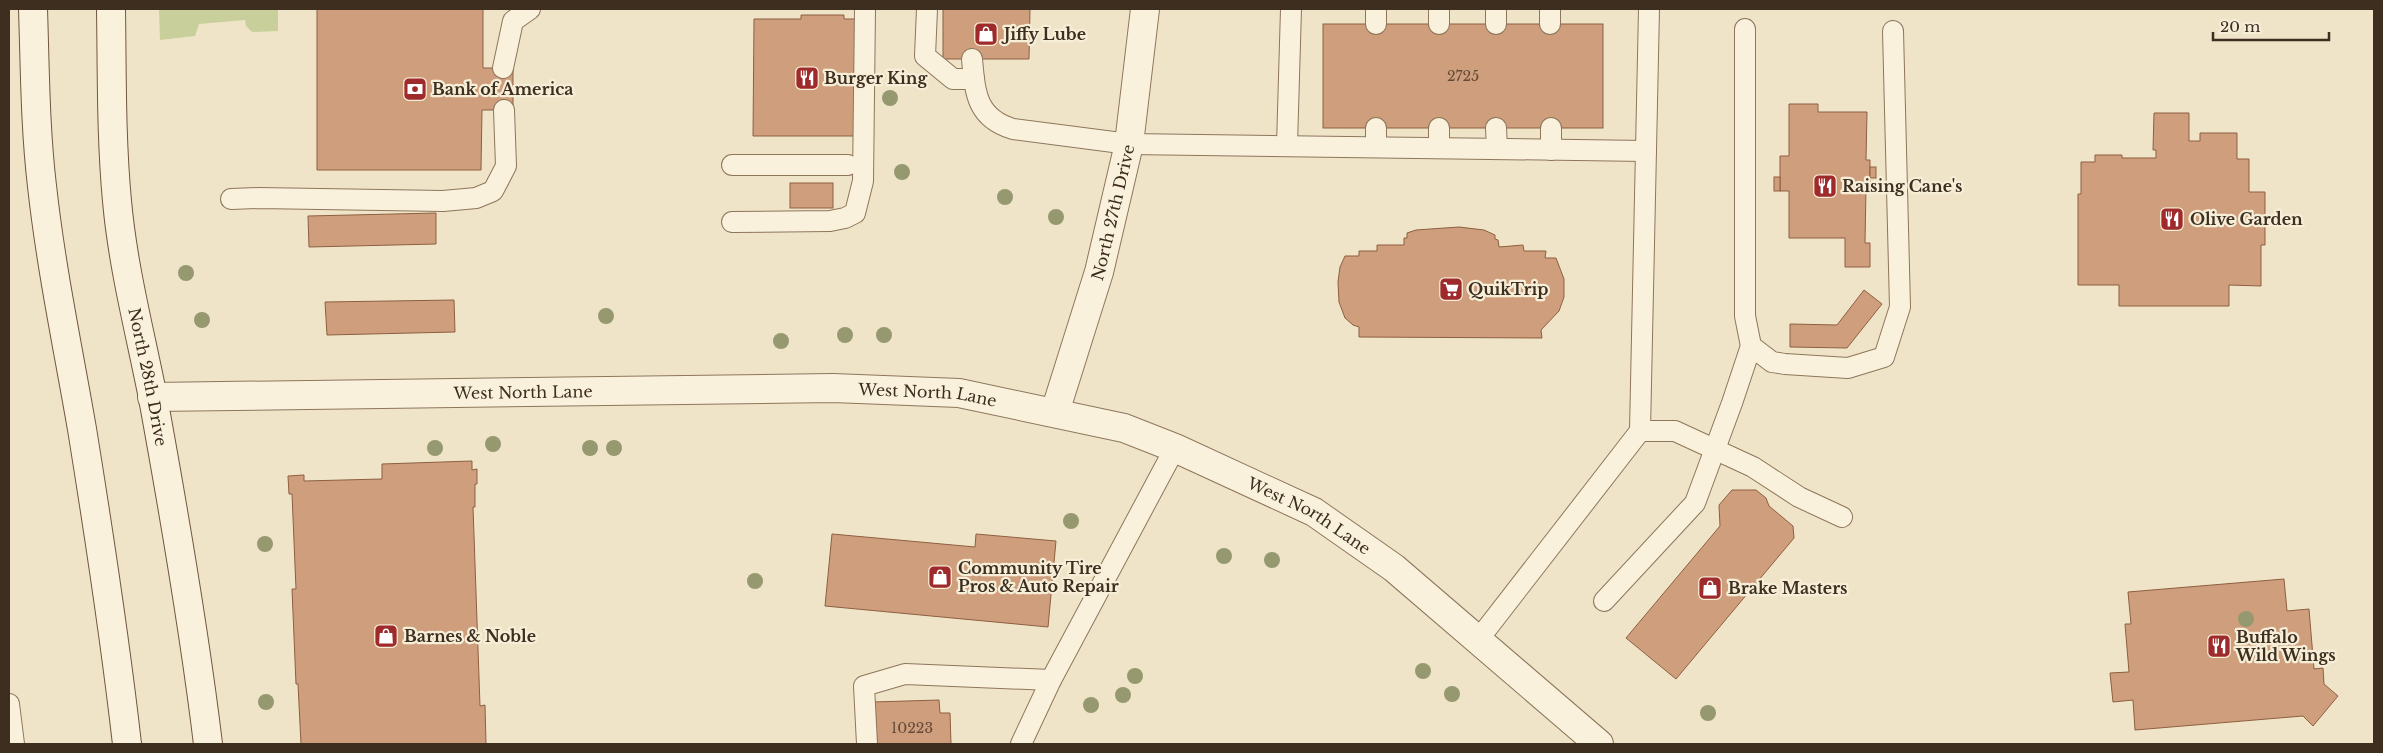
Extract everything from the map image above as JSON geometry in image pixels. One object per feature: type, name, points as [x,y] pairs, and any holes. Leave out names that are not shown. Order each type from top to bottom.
[{"type":"street","points":[[33,9],[36,119],[42,187],[60,315],[82,428],[119,669],[127,744]]},
{"type":"street","name":"North 28th Drive","points":[[112,9],[112,112],[117,202],[134,316],[152,397],[196,649],[208,744]]},
{"type":"street","name":"North 27th Drive","points":[[1055,412],[1099,272],[1129,144],[1146,9]]},
{"type":"street","name":"West North Lane","points":[[152,397],[833,388],[959,393],[1124,428],[1175,448],[1314,512],[1394,568],[1599,744]]},
{"type":"lane","points":[[503,68],[513,21],[530,9]]},
{"type":"lane","points":[[732,222],[830,221],[845,218],[855,213],[863,181],[865,9]]},
{"type":"lane","points":[[927,9],[925,56],[953,79],[974,79]]},
{"type":"lane","points":[[1287,144],[1291,9]]},
{"type":"lane","points":[[1478,640],[1640,432],[1649,9]]},
{"type":"lane","points":[[1604,601],[1695,502],[1751,346],[1745,316],[1745,30]]},
{"type":"lane","points":[[1751,346],[1772,362],[1785,364],[1848,368],[1884,357],[1900,307],[1892,31]]},
{"type":"lane","points":[[972,59],[976,93],[980,103],[998,124],[1013,129],[1129,144],[1287,144],[1376,137],[1439,137],[1497,148],[1646,151]]},
{"type":"lane","points":[[231,200],[259,198],[443,201],[476,198],[493,191],[506,166],[504,110]]},
{"type":"lane","points":[[1496,128],[1497,148]]},
{"type":"lane","points":[[1551,128],[1551,150]]},
{"type":"lane","points":[[732,165],[848,165]]},
{"type":"lane","points":[[1640,432],[1675,432],[1753,467],[1800,497],[1842,517]]},
{"type":"lane","points":[[1021,744],[1051,680],[1175,448]]},
{"type":"lane","points":[[867,744],[864,686],[905,674],[1051,680]]},
{"type":"lane","points":[[9,704],[14,744]]},
{"type":"green space","points":[[159,9],[278,9],[278,31],[252,32],[246,26],[245,20],[199,24],[195,36],[160,40]]},
{"type":"building","name":"Bank of America","points":[[317,9],[483,9],[483,68],[513,68],[513,110],[482,110],[481,170],[317,170]]},
{"type":"building","name":"Jiffy Lube","points":[[943,9],[1030,9],[1029,59],[943,59]]},
{"type":"building","name":"Burger King","points":[[801,15],[844,15],[844,19],[861,19],[861,136],[753,136],[754,19],[801,19]]},
{"type":"building","points":[[1323,24],[1603,24],[1603,128],[1323,128]]},
{"type":"building","name":"Raising Cane's","points":[[1789,104],[1818,104],[1818,112],[1867,112],[1866,160],[1870,160],[1870,187],[1866,187],[1865,243],[1870,243],[1870,267],[1845,267],[1845,238],[1789,238],[1789,191],[1780,191],[1780,156],[1789,156]]},
{"type":"building","name":"Olive Garden","points":[[2154,113],[2189,113],[2189,141],[2200,141],[2200,133],[2237,133],[2237,159],[2249,159],[2249,192],[2265,192],[2265,245],[2261,245],[2261,286],[2229,285],[2229,306],[2119,306],[2119,285],[2078,285],[2078,194],[2081,194],[2081,162],[2095,162],[2095,155],[2122,155],[2122,158],[2156,158],[2156,150],[2153,150]]},
{"type":"building","points":[[1870,167],[1876,167],[1876,178],[1870,178]]},
{"type":"building","points":[[1774,177],[1780,177],[1780,191],[1774,191]]},
{"type":"building","points":[[790,183],[833,183],[833,208],[790,208]]},
{"type":"building","points":[[436,213],[436,244],[309,247],[308,216]]},
{"type":"building","name":"QuikTrip","points":[[1459,227],[1484,230],[1495,235],[1499,247],[1523,245],[1524,251],[1546,251],[1545,258],[1556,258],[1564,279],[1564,297],[1559,311],[1541,330],[1542,338],[1359,337],[1359,327],[1353,325],[1345,318],[1339,302],[1338,282],[1340,267],[1345,256],[1359,256],[1359,251],[1377,251],[1377,245],[1404,245],[1404,238],[1407,238],[1407,233],[1416,230]]},
{"type":"building","points":[[1864,290],[1882,304],[1847,348],[1790,347],[1790,324],[1837,325]]},
{"type":"building","points":[[454,300],[455,332],[327,335],[325,302]]},
{"type":"building","name":"Barnes & Noble","points":[[472,461],[472,470],[477,469],[475,507],[473,507],[480,706],[485,705],[486,744],[301,744],[298,684],[296,684],[292,589],[296,589],[292,494],[289,494],[288,476],[304,475],[304,481],[382,479],[382,464]]},
{"type":"building","name":"Brake Masters","points":[[1732,490],[1756,490],[1766,498],[1769,506],[1793,526],[1794,538],[1676,679],[1626,638],[1720,526],[1719,505]]},
{"type":"building","name":"Community Tire Pros & Auto Repair","points":[[832,534],[975,547],[976,534],[1056,541],[1048,627],[825,606]]},
{"type":"building","name":"Buffalo Wild Wings","points":[[2284,579],[2287,611],[2309,609],[2314,669],[2323,668],[2324,684],[2338,696],[2313,726],[2303,716],[2135,730],[2133,700],[2113,702],[2110,673],[2129,672],[2125,624],[2131,624],[2128,592]]},
{"type":"building","points":[[939,700],[940,713],[950,713],[951,744],[866,744],[873,702]]},
{"type":"place","name":"Jiffy Lube","points":[[986,34]]},
{"type":"place","name":"Burger King","points":[[807,78]]},
{"type":"place","name":"Bank of America","points":[[415,89]]},
{"type":"place","name":"Raising Cane's","points":[[1825,186]]},
{"type":"place","name":"Olive Garden","points":[[2172,219]]},
{"type":"place","name":"QuikTrip","points":[[1451,289]]},
{"type":"place","name":"Community Tire Pros & Auto Repair","points":[[940,577]]},
{"type":"place","name":"Brake Masters","points":[[1710,588]]},
{"type":"place","name":"Barnes & Noble","points":[[386,636]]},
{"type":"place","name":"Buffalo Wild Wings","points":[[2219,646]]}]
